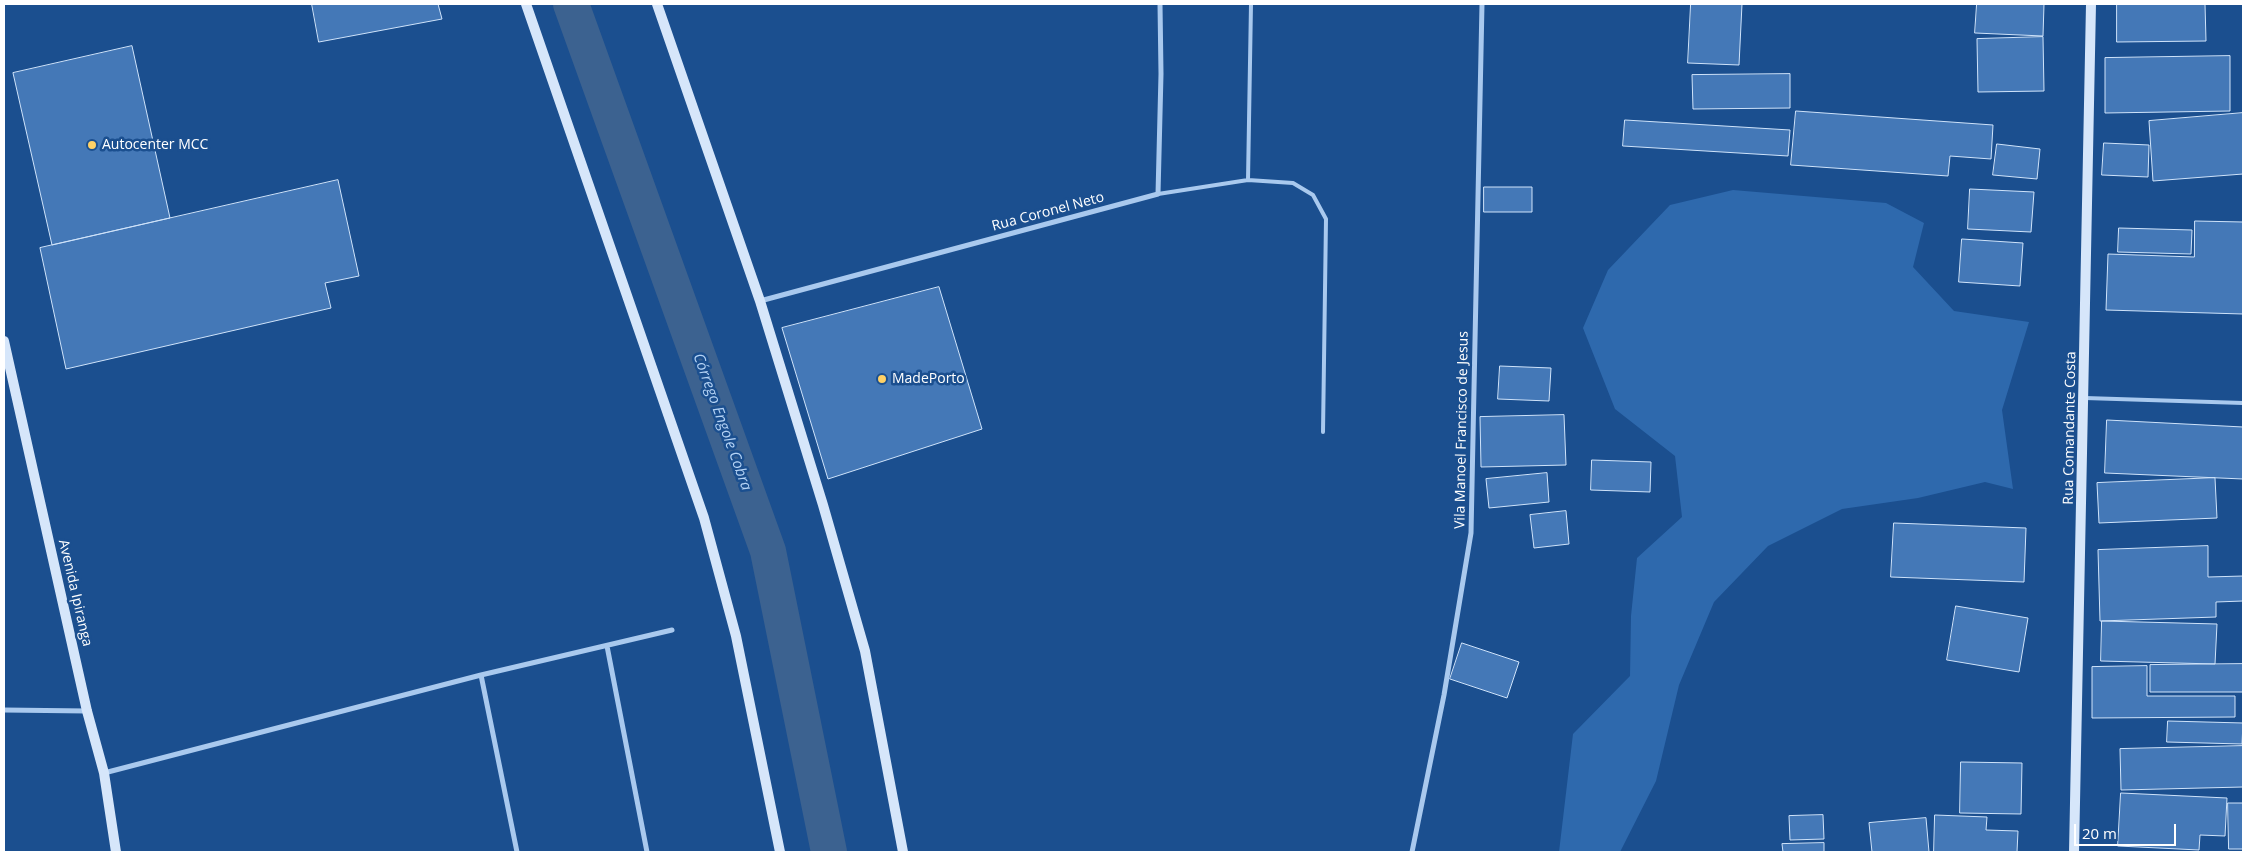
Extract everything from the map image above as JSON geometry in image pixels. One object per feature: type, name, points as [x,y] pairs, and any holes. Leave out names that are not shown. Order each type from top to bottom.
[{"type":"street","points":[[526,4],[704,518],[736,636],[780,852]]},
{"type":"street","points":[[657,4],[760,301],[823,505],[865,651],[903,852]]},
{"type":"street","points":[[1158,194],[1161,74],[1160,4]]},
{"type":"street","name":"Vila Manoel Francisco de Jesus","points":[[1412,852],[1444,695],[1471,533],[1482,4]]},
{"type":"street","name":"Rua Comandante Costa","points":[[2074,852],[2085,398],[2091,4]]},
{"type":"street","name":"Rua Coronel Neto","points":[[760,301],[1158,194]]},
{"type":"street","name":"Avenida Ipiranga","points":[[4,341],[88,711],[104,773],[116,852]]},
{"type":"street","points":[[104,773],[481,675],[672,630]]},
{"type":"street","points":[[607,646],[647,852]]},
{"type":"street","points":[[481,675],[517,852]]},
{"type":"street","points":[[4,710],[88,711]]},
{"type":"lane","points":[[1248,180],[1251,4]]},
{"type":"lane","points":[[1158,194],[1248,180],[1293,183],[1312,195],[1326,219],[1323,432]]},
{"type":"lane","points":[[2085,398],[2243,403]]},
{"type":"shaded area","points":[[1733,190],[1886,203],[1924,223],[1913,267],[1954,311],[2029,322],[2002,410],[2013,489],[1985,482],[1918,498],[1842,509],[1768,546],[1714,602],[1679,685],[1656,781],[1620,852],[1559,852],[1573,734],[1630,676],[1631,616],[1637,558],[1682,517],[1675,456],[1615,409],[1583,328],[1608,270],[1670,205]]},
{"type":"building","points":[[312,4],[438,4],[442,19],[319,42]]},
{"type":"building","points":[[1691,4],[1742,4],[1739,65],[1688,63]]},
{"type":"building","points":[[1977,4],[2044,4],[2043,36],[1975,33]]},
{"type":"building","points":[[2117,4],[2205,4],[2206,41],[2117,42]]},
{"type":"building","points":[[2043,37],[2044,91],[1978,92],[1977,39]]},
{"type":"building","name":"Autocenter MCC","points":[[132,46],[170,218],[52,245],[13,73]]},
{"type":"building","points":[[2230,56],[2230,111],[2105,113],[2105,58]]},
{"type":"building","points":[[1790,74],[1790,108],[1693,109],[1692,75]]},
{"type":"building","points":[[1796,111],[1993,125],[1991,159],[1950,156],[1948,176],[1791,165]]},
{"type":"building","points":[[2243,113],[2243,174],[2153,181],[2149,121]]},
{"type":"building","points":[[1625,120],[1790,130],[1788,156],[1623,146]]},
{"type":"building","points":[[2104,143],[2149,145],[2148,177],[2102,175]]},
{"type":"building","points":[[1997,144],[2040,149],[2037,179],[1993,175]]},
{"type":"building","points":[[338,180],[359,276],[325,283],[331,308],[66,369],[40,248]]},
{"type":"building","points":[[1484,187],[1532,187],[1532,212],[1484,212]]},
{"type":"building","points":[[1970,189],[2034,192],[2031,232],[1968,229]]},
{"type":"building","points":[[2195,221],[2243,222],[2243,314],[2106,310],[2108,254],[2194,257]]},
{"type":"building","points":[[2119,228],[2192,230],[2191,254],[2118,252]]},
{"type":"building","points":[[1962,239],[2023,243],[2020,286],[1959,282]]},
{"type":"building","name":"MadePorto","points":[[939,287],[982,429],[828,479],[782,328]]},
{"type":"building","points":[[1500,366],[1551,368],[1549,401],[1498,399]]},
{"type":"building","points":[[1564,415],[1566,465],[1481,467],[1480,417]]},
{"type":"building","points":[[2107,420],[2243,427],[2243,479],[2105,473]]},
{"type":"building","points":[[1592,460],[1651,462],[1650,492],[1591,490]]},
{"type":"building","points":[[1547,473],[1549,502],[1489,508],[1486,479]]},
{"type":"building","points":[[2215,478],[2217,518],[2099,523],[2097,483]]},
{"type":"building","points":[[1566,511],[1569,544],[1534,548],[1530,515]]},
{"type":"building","points":[[1894,523],[2026,528],[2024,582],[1891,577]]},
{"type":"building","points":[[2208,546],[2208,577],[2243,576],[2243,601],[2216,602],[2216,617],[2100,621],[2098,550]]},
{"type":"building","points":[[1956,606],[2028,618],[2019,672],[1947,660]]},
{"type":"building","points":[[2102,621],[2217,624],[2215,664],[2101,661]]},
{"type":"building","points":[[1462,643],[1519,662],[1507,698],[1450,679]]},
{"type":"building","points":[[2243,664],[2243,692],[2150,692],[2150,665]]},
{"type":"building","points":[[2147,666],[2147,696],[2235,696],[2235,717],[2092,718],[2092,667]]},
{"type":"building","points":[[2168,721],[2243,723],[2242,744],[2167,742]]},
{"type":"building","points":[[2243,746],[2243,787],[2121,790],[2120,749]]},
{"type":"building","points":[[1961,762],[2022,763],[2021,814],[1960,813]]},
{"type":"building","points":[[2121,793],[2227,798],[2225,836],[2200,835],[2199,850],[2118,846]]},
{"type":"building","points":[[2228,803],[2243,803],[2243,849],[2229,849]]},
{"type":"building","points":[[1823,815],[1824,839],[1790,840],[1789,816]]},
{"type":"building","points":[[1935,815],[1987,817],[1986,830],[2018,831],[2017,852],[1934,852]]},
{"type":"building","points":[[1926,818],[1929,852],[1872,852],[1869,823]]},
{"type":"building","points":[[1824,843],[1824,852],[1783,852],[1782,844]]},
{"type":"waterway","name":"Córrego Engole Cobra","points":[[571,4],[768,551],[829,852]]},
{"type":"place","name":"Autocenter MCC","points":[[92,145]]},
{"type":"place","name":"MadePorto","points":[[882,379]]}]
